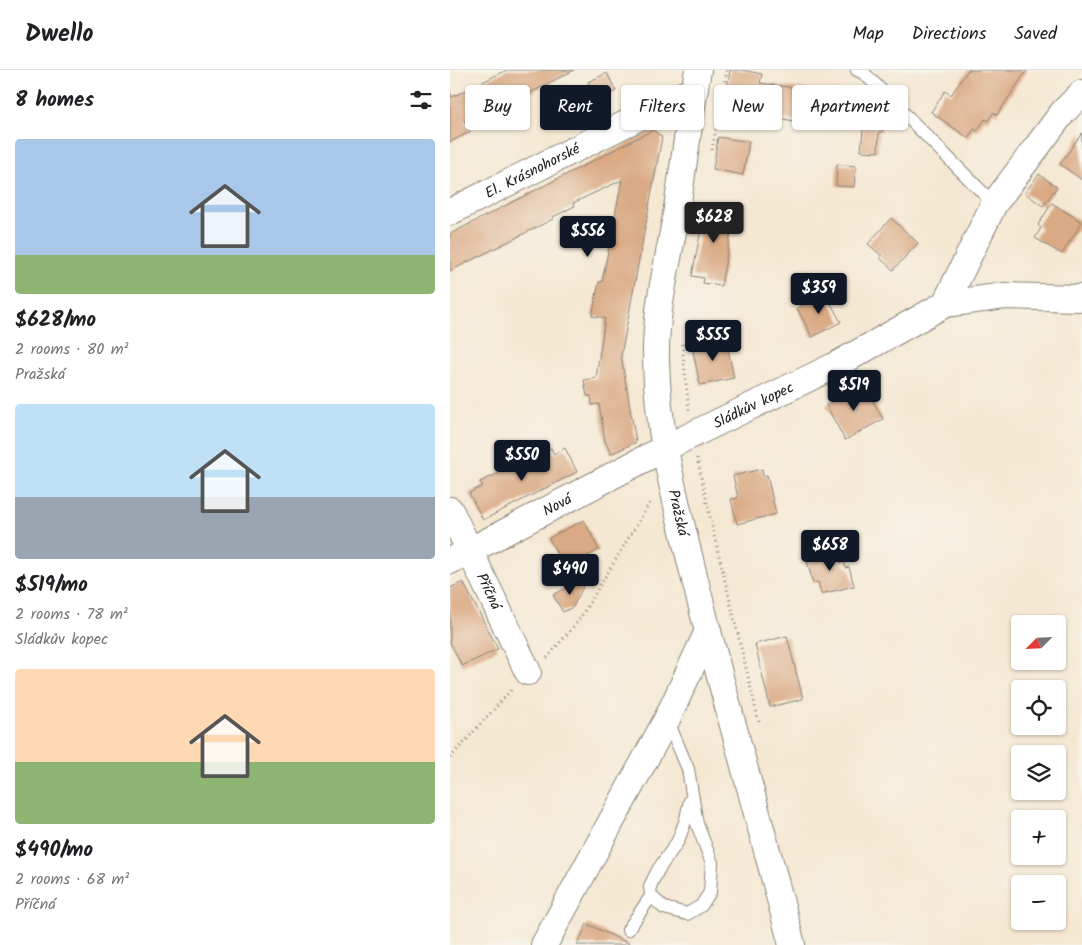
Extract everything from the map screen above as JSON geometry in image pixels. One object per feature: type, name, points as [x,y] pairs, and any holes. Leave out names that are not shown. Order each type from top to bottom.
[{"type":"street","name":"El. Krásnohorské","points":[[450,212],[696,79]]},
{"type":"street","name":"Pražská","points":[[696,79],[661,293],[656,358],[659,399],[667,460],[708,632],[763,831],[792,945]]},
{"type":"street","points":[[945,304],[994,204],[1063,112],[1082,93]]},
{"type":"street","name":"Sládkův kopec","points":[[667,460],[692,435],[838,364],[945,304],[1005,296],[1082,298]]},
{"type":"street","name":"Nová","points":[[460,555],[667,460]]},
{"type":"street","name":"Příčná","points":[[450,510],[460,555],[528,672]]},
{"type":"street","points":[[544,945],[667,718],[708,632]]},
{"type":"lane","points":[[857,70],[865,74],[994,204]]},
{"type":"lane","points":[[651,896],[664,908],[687,914],[701,906],[710,892],[712,863],[697,824],[688,769],[667,718]]},
{"type":"lane","points":[[628,930],[651,896],[650,886],[678,840],[686,819],[691,793]]},
{"type":"path","points":[[710,159],[727,70]]},
{"type":"path","points":[[682,340],[692,435],[760,724]]},
{"type":"path","points":[[450,758],[528,672],[547,658],[579,620],[667,460]]},
{"type":"building","points":[[507,70],[574,70],[545,85],[540,85],[540,88],[530,93],[530,85],[476,85]]},
{"type":"building","points":[[730,70],[742,70],[762,74],[760,83],[774,85],[728,85]]},
{"type":"building","points":[[968,70],[1027,70],[997,115],[994,112],[988,121],[985,119],[977,131],[974,129],[968,138],[931,112],[945,91],[951,95]]},
{"type":"building","points":[[607,73],[616,91],[611,93],[611,85],[590,85],[588,82]]},
{"type":"building","points":[[782,86],[792,88],[792,121],[782,119]]},
{"type":"building","points":[[465,91],[465,130],[470,132],[450,142],[450,92],[452,97]]},
{"type":"building","points":[[653,130],[662,137],[621,356],[636,442],[611,454],[605,441],[599,404],[592,405],[591,396],[587,396],[584,380],[596,378],[605,318],[592,316],[599,282],[602,282],[622,180],[573,203],[575,206],[553,217],[553,219],[450,271],[450,234]]},
{"type":"building","points":[[863,130],[882,130],[882,132],[879,132],[878,152],[861,151]]},
{"type":"building","points":[[1082,133],[1082,180],[1060,164]]},
{"type":"building","points":[[718,137],[749,142],[743,175],[713,169]]},
{"type":"building","points":[[837,164],[856,166],[854,187],[836,186]]},
{"type":"building","points":[[1039,174],[1057,187],[1043,206],[1025,193]]},
{"type":"building","points":[[1052,203],[1082,222],[1062,254],[1035,238],[1041,228],[1038,225]]},
{"type":"building","points":[[706,204],[735,209],[721,286],[703,283],[704,278],[692,276]]},
{"type":"building","points":[[891,218],[918,243],[893,270],[880,258],[882,256],[868,244]]},
{"type":"building","points":[[825,293],[841,322],[812,337],[797,308]]},
{"type":"building","points":[[726,340],[734,378],[700,385],[692,346]]},
{"type":"building","points":[[864,385],[883,419],[845,440],[826,405]]},
{"type":"building","points":[[551,448],[554,454],[565,448],[577,472],[483,520],[469,493],[483,486],[480,482]]},
{"type":"building","points":[[762,469],[763,476],[767,475],[776,514],[737,524],[731,499],[738,498],[733,476]]},
{"type":"building","points":[[584,520],[599,550],[564,568],[549,538]]},
{"type":"building","points":[[838,549],[841,563],[844,562],[846,568],[849,567],[854,586],[821,594],[818,582],[813,583],[806,557]]},
{"type":"building","points":[[588,577],[573,607],[563,612],[553,595]]},
{"type":"building","points":[[463,582],[498,649],[462,666],[450,642],[450,588]]},
{"type":"building","points":[[787,636],[803,699],[770,707],[755,644]]},
{"type":"building","points":[[587,924],[632,945],[577,945]]}]
